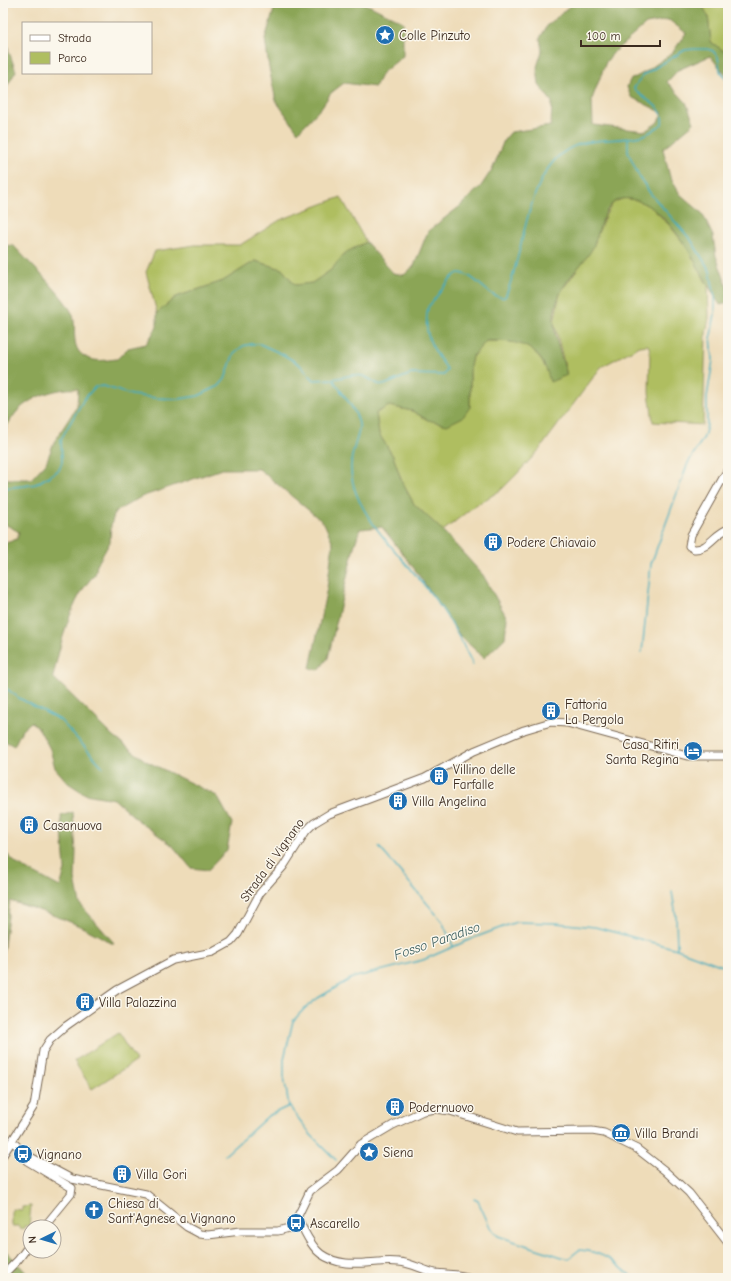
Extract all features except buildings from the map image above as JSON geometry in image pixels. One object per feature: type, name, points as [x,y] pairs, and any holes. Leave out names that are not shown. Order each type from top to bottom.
[{"type":"street","points":[[728,469],[691,535],[689,545],[692,549],[701,548],[721,532],[728,529]]},
{"type":"street","name":"Strada di Vignano","points":[[3,1154],[34,1106],[43,1051],[50,1040],[66,1026],[117,990],[173,960],[213,952],[231,942],[238,934],[260,893],[283,868],[306,831],[314,823],[329,814],[419,781],[474,751],[540,724],[560,722],[615,738],[689,756],[728,756]]},
{"type":"street","points":[[12,1141],[21,1150],[72,1180],[146,1194],[187,1227],[202,1235],[241,1231],[281,1230],[292,1226],[310,1191],[338,1170],[362,1142],[420,1112],[442,1110],[517,1132],[586,1130],[608,1135],[640,1151],[684,1187],[728,1243]]},
{"type":"street","points":[[21,1150],[21,1155],[27,1161],[72,1188],[71,1194],[51,1219]]},
{"type":"street","points":[[297,1218],[315,1247],[324,1256],[353,1264],[370,1262],[400,1262],[434,1273],[455,1274],[471,1278]]},
{"type":"street","points":[[3,1275],[22,1255]]},
{"type":"green space","points":[[276,3],[364,3],[403,22],[403,56],[382,73],[375,87],[344,83],[331,93],[321,108],[298,132],[276,101],[269,68],[265,39]]},
{"type":"green space","points":[[573,3],[701,3],[708,16],[711,42],[728,54],[728,78],[710,56],[678,70],[667,82],[686,102],[694,123],[663,149],[670,177],[680,194],[702,213],[713,236],[716,256],[728,289],[728,303],[720,305],[683,242],[659,214],[645,204],[630,199],[619,200],[613,203],[605,214],[591,251],[567,281],[557,303],[554,315],[554,328],[567,375],[550,382],[541,360],[527,347],[509,342],[486,341],[472,357],[470,366],[470,407],[463,417],[447,425],[428,420],[412,411],[389,406],[376,413],[379,434],[393,456],[402,482],[414,504],[443,531],[483,575],[507,618],[505,638],[484,658],[460,636],[416,571],[382,527],[360,529],[354,547],[328,658],[319,670],[310,668],[327,588],[333,543],[324,523],[259,469],[222,469],[141,497],[115,512],[111,525],[110,542],[97,565],[95,575],[79,595],[73,608],[63,637],[53,677],[114,737],[146,761],[217,796],[232,823],[227,850],[208,870],[191,868],[172,845],[140,822],[114,799],[85,794],[68,783],[55,768],[50,749],[39,729],[31,722],[22,730],[14,746],[3,740],[3,544],[17,539],[19,532],[3,523],[3,479],[31,479],[46,463],[54,442],[77,406],[78,389],[62,390],[44,394],[35,398],[15,414],[3,433],[3,246],[13,245],[61,296],[74,318],[75,342],[79,352],[92,360],[117,359],[128,348],[146,344],[157,327],[157,313],[176,297],[223,281],[255,261],[282,269],[295,285],[312,283],[331,270],[345,253],[366,242],[393,273],[404,275],[414,266],[428,231],[459,207],[481,186],[493,168],[504,140],[511,132],[551,126],[552,102],[539,85],[537,67],[542,51],[540,38],[547,26]],"holes":[[[669,20],[686,33],[673,52],[647,71],[630,80],[627,87],[631,97],[663,113],[657,123],[645,131],[593,125],[592,99],[606,62],[614,52],[646,24]]]},
{"type":"green space","points":[[701,3],[728,3],[728,54],[711,42],[708,16]]},
{"type":"green space","points":[[3,20],[9,52],[16,71],[3,93]]},
{"type":"green space","points":[[341,197],[366,242],[345,253],[331,270],[312,283],[295,285],[282,269],[255,261],[223,281],[176,297],[157,313],[146,272],[155,251],[195,245],[240,245],[280,220]]},
{"type":"green space","points":[[624,198],[640,201],[652,208],[670,226],[689,250],[708,286],[709,318],[706,333],[703,425],[653,422],[649,392],[650,350],[648,345],[640,346],[601,367],[540,449],[516,475],[501,490],[473,507],[443,531],[414,504],[402,482],[393,456],[379,434],[376,413],[389,406],[412,411],[428,420],[470,407],[470,366],[472,357],[486,341],[517,342],[535,351],[548,371],[567,375],[554,322],[560,293],[591,250],[605,216],[613,203]]},
{"type":"green space","points":[[73,812],[76,851],[75,879],[80,904],[114,943],[111,943],[62,919],[10,901],[3,953],[3,850],[17,864],[60,887],[65,870],[61,816]]},
{"type":"green space","points":[[118,1033],[136,1061],[92,1089],[74,1061]]},
{"type":"green space","points":[[31,1206],[30,1219],[22,1219],[22,1228],[20,1228],[20,1226],[12,1226],[12,1209],[22,1210],[22,1207]]},
{"type":"green space","points":[[3,1239],[6,1251],[31,1278],[13,1278],[12,1276],[3,1278]]},
{"type":"waterway","points":[[3,488],[36,484],[59,470],[62,462],[61,439],[84,399],[95,387],[103,386],[132,395],[155,398],[179,399],[198,396],[219,386],[225,379],[234,353],[243,346],[260,344],[282,354],[299,364],[314,380],[333,379],[353,375],[364,376],[378,384],[384,385],[411,374],[444,375],[447,369],[433,347],[428,333],[428,307],[452,277],[459,273],[471,277],[494,295],[505,297],[512,278],[530,210],[538,188],[548,168],[562,153],[580,144],[588,142],[626,139],[641,136],[662,124],[662,117],[657,107],[638,93],[634,88],[643,75],[685,50],[708,49],[713,51],[718,57],[720,71],[728,82]]},
{"type":"waterway","points":[[628,137],[628,152],[639,176],[650,193],[691,240],[710,271],[715,298],[715,314],[711,335],[713,360],[707,397],[707,425],[704,437],[688,463],[651,564],[642,652]]},
{"type":"waterway","points":[[333,379],[352,406],[359,424],[351,461],[352,481],[359,500],[365,512],[381,534],[416,575],[445,613],[473,665]]},
{"type":"waterway","points":[[3,686],[19,698],[60,720],[103,767]]},
{"type":"waterway","points":[[379,847],[442,921],[453,946]]},
{"type":"waterway","points":[[672,892],[676,916],[677,949]]},
{"type":"waterway","name":"Fosso Paradiso","points":[[336,1160],[311,1135],[289,1106],[284,1077],[284,1059],[293,1021],[305,1008],[318,998],[352,978],[423,960],[471,939],[516,922],[556,923],[595,927],[677,949],[728,968]]},
{"type":"waterway","points":[[225,1155],[268,1116],[289,1106]]},
{"type":"waterway","points":[[474,1199],[478,1201],[490,1227],[498,1236],[568,1259],[579,1250],[602,1255],[621,1267],[633,1278]]},
{"type":"place","name":"Colle Pinzuto","points":[[385,35]]},
{"type":"place","name":"Podere Chiavaio","points":[[493,542]]},
{"type":"place","name":"Fattoria La Pergola","points":[[551,711]]},
{"type":"place","name":"Casa Ritiri Santa Regina","points":[[693,751]]},
{"type":"place","name":"Villino delle Farfalle","points":[[439,776]]},
{"type":"place","name":"Villa Angelina","points":[[398,801]]},
{"type":"place","name":"Casanuova","points":[[29,825]]},
{"type":"place","name":"Villa Palazzina","points":[[85,1002]]},
{"type":"place","name":"Podernuovo","points":[[395,1107]]},
{"type":"place","name":"Villa Brandi","points":[[621,1133]]},
{"type":"place","name":"Siena","points":[[369,1152]]},
{"type":"place","name":"Vignano","points":[[23,1154]]},
{"type":"place","name":"Villa Gori","points":[[122,1174]]},
{"type":"place","name":"Chiesa di Sant'Agnese a Vignano","points":[[94,1210]]},
{"type":"place","name":"Ascarello","points":[[296,1223]]}]
